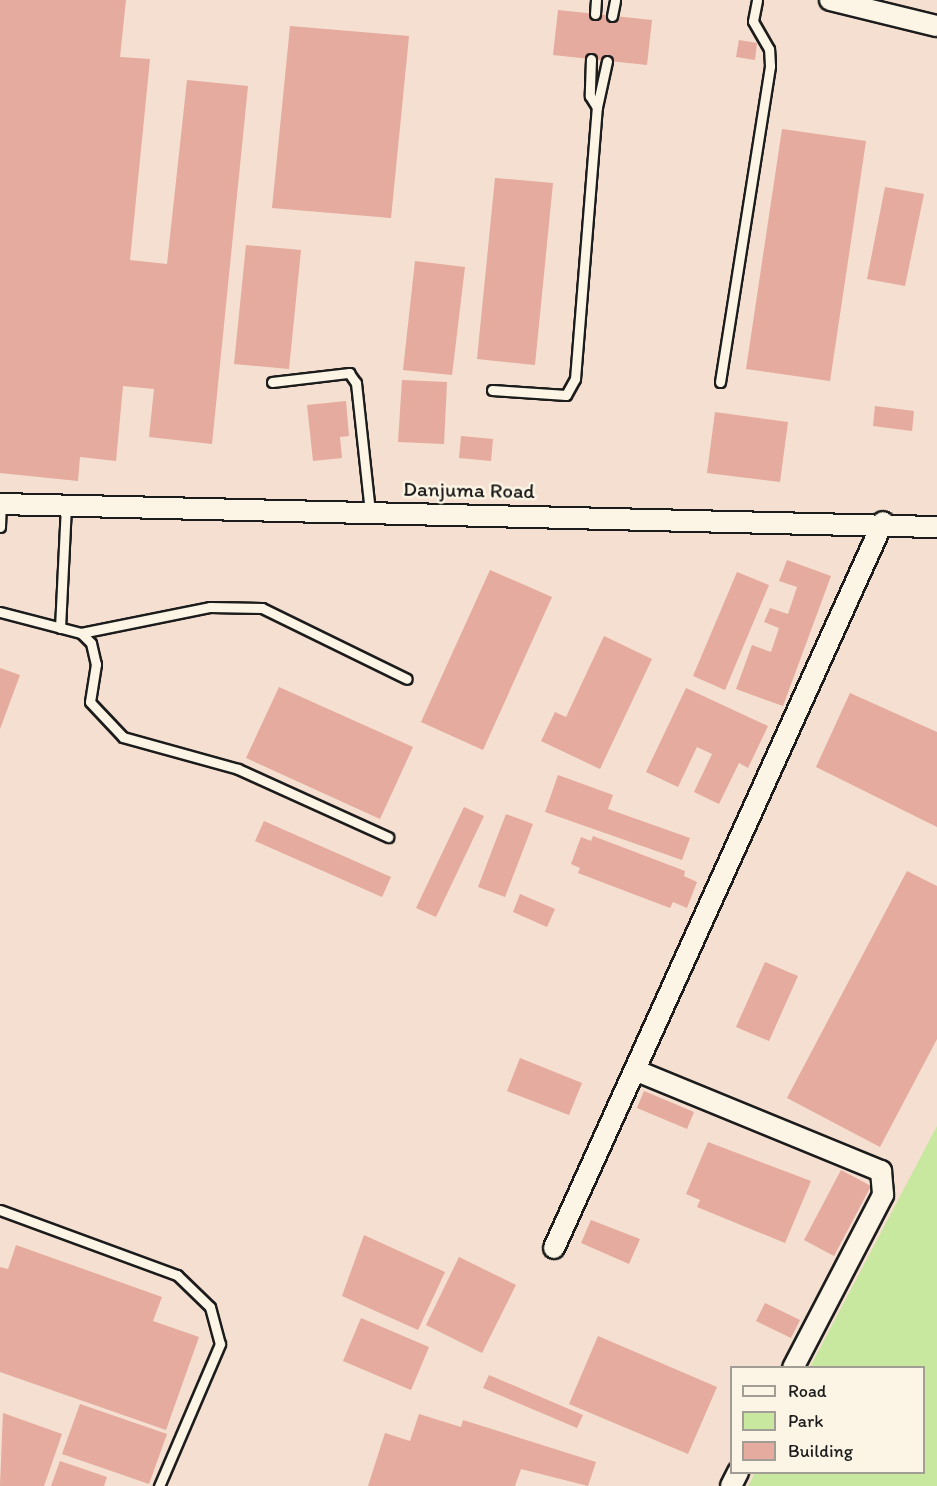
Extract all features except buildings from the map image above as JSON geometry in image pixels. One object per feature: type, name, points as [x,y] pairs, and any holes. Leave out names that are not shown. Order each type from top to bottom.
[{"type":"street","points":[[830,0],[937,26]]},
{"type":"street","name":"Danjuma Road","points":[[0,504],[883,522],[937,527]]},
{"type":"street","points":[[554,1248],[637,1071],[883,522]]},
{"type":"street","points":[[637,1071],[881,1171],[883,1195],[794,1366]]},
{"type":"lane","points":[[595,14],[596,0]]},
{"type":"lane","points":[[612,16],[615,0]]},
{"type":"lane","points":[[720,382],[770,66],[768,49],[753,21],[757,0]]},
{"type":"lane","points":[[591,59],[589,89],[597,107]]},
{"type":"lane","points":[[492,390],[558,396],[571,389],[597,107],[607,61]]},
{"type":"lane","points":[[272,382],[349,373],[356,383],[370,512]]},
{"type":"lane","points":[[0,504],[0,527]]},
{"type":"lane","points":[[60,628],[66,506]]},
{"type":"lane","points":[[0,612],[81,633],[200,608],[262,608],[407,679]]},
{"type":"lane","points":[[81,633],[91,642],[96,664],[90,702],[123,737],[238,769],[388,837]]},
{"type":"lane","points":[[0,1210],[177,1275],[210,1307],[220,1344],[159,1486]]},
{"type":"shaded area","points":[[0,0],[937,0],[937,1486],[0,1486]]},
{"type":"green space","points":[[937,1126],[937,1486],[748,1486],[754,1474],[925,1474],[925,1366],[811,1366]]}]
